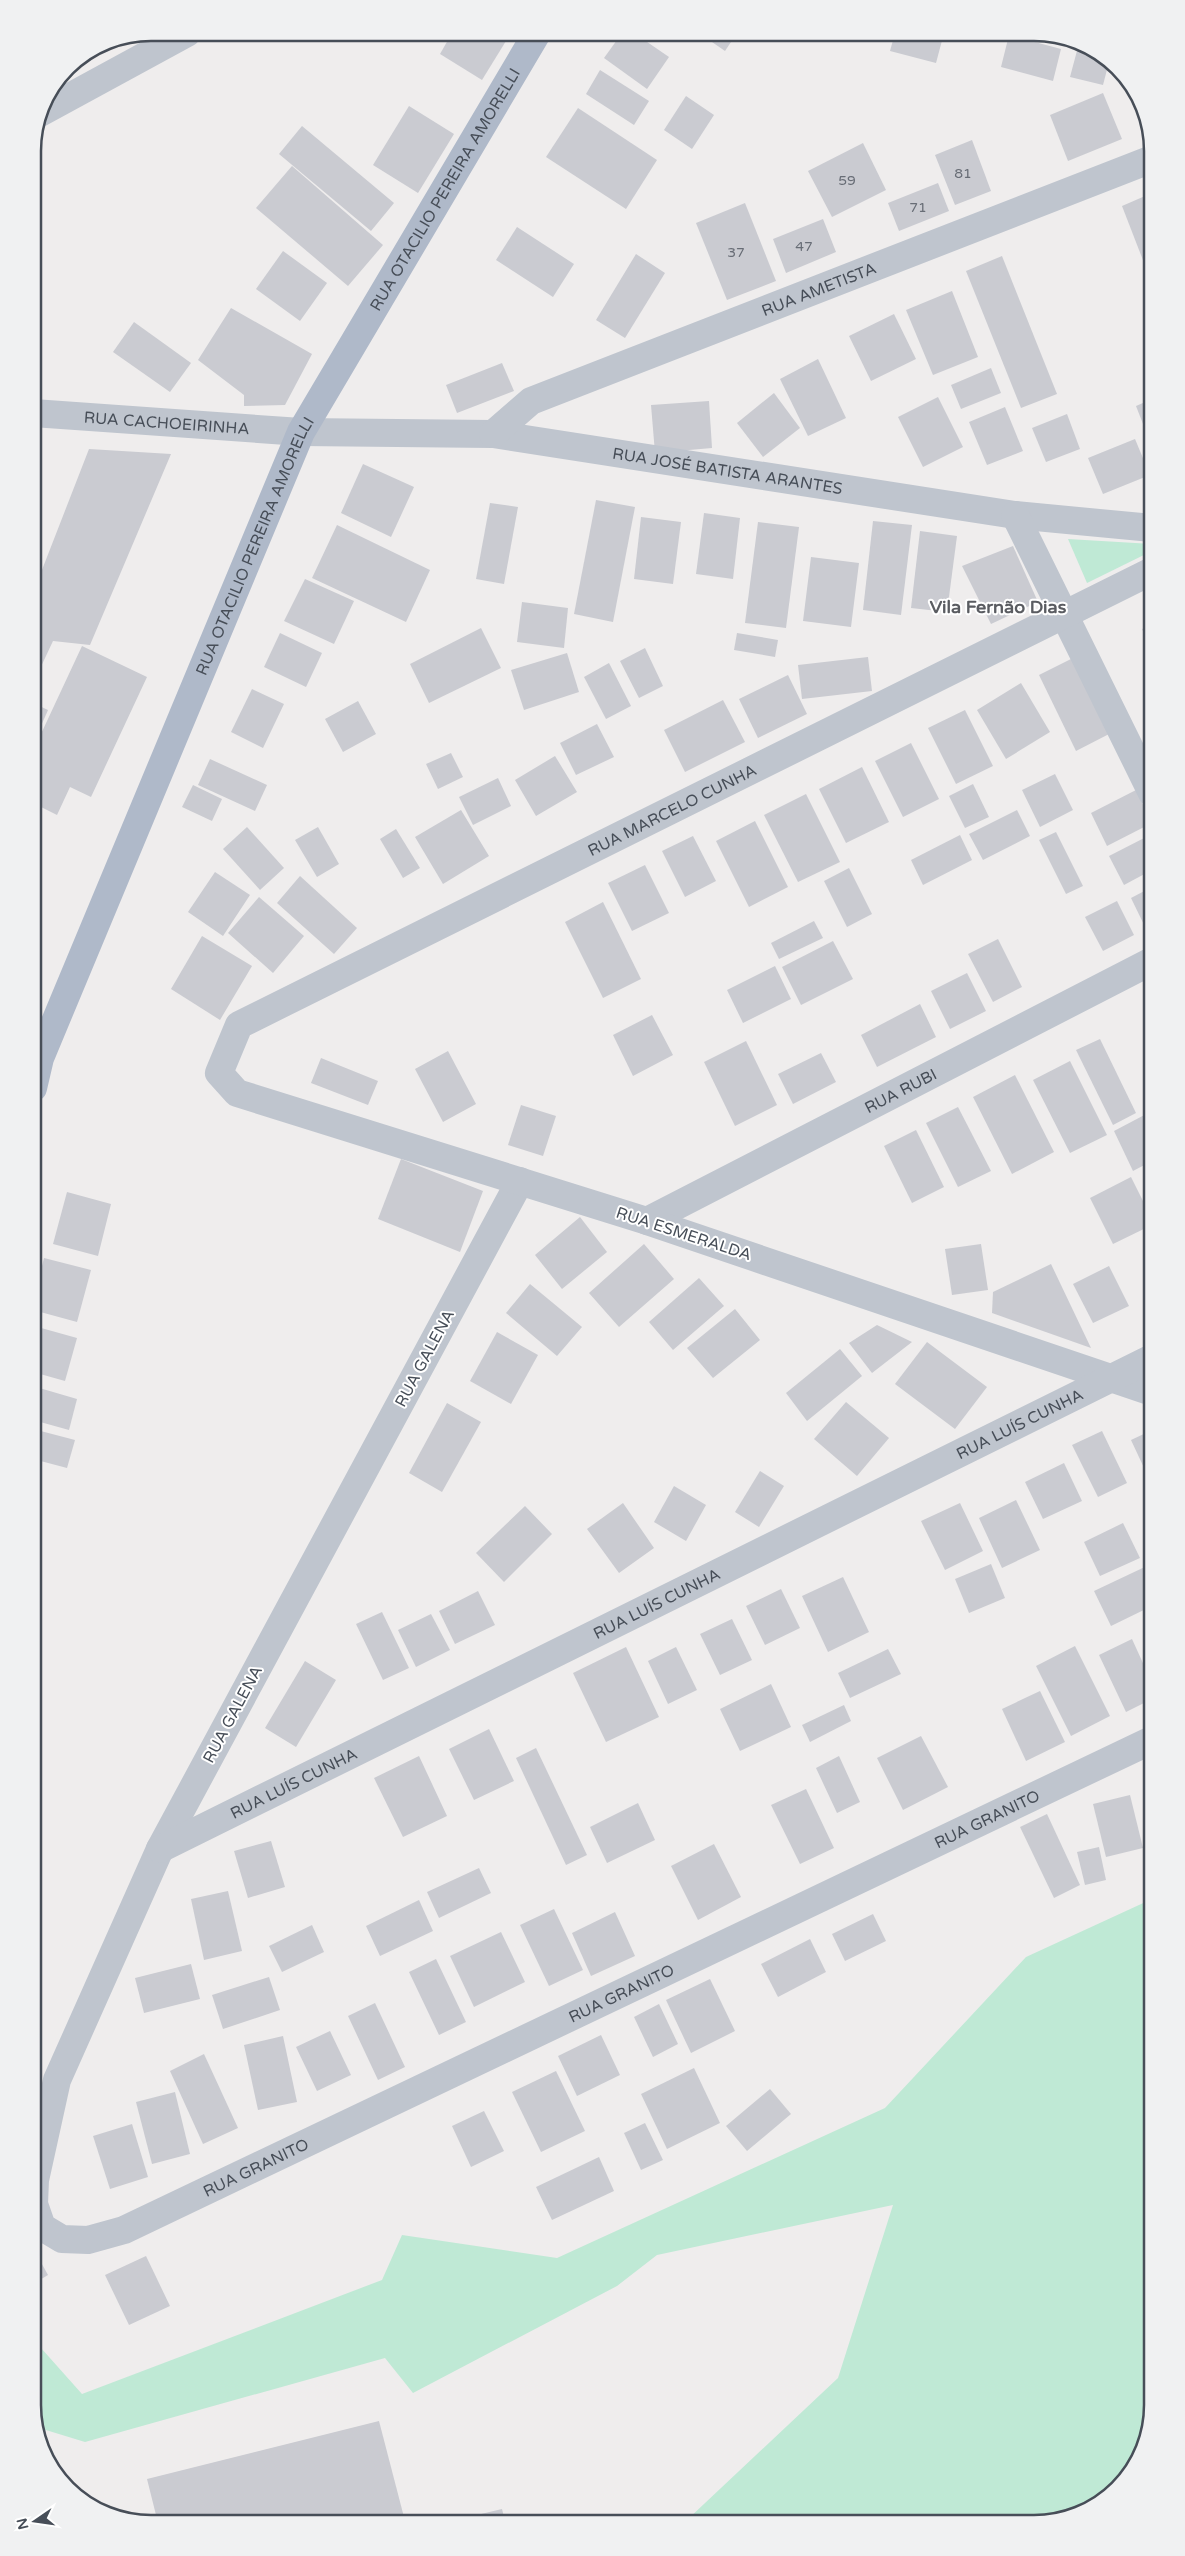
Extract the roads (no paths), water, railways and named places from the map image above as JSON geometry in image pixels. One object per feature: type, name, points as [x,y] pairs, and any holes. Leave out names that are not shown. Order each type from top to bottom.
[{"type":"main road","name":"RUA OTACILIO PEREIRA AMORELLI","points":[[41,1060],[301,432],[532,41]]},
{"type":"street","points":[[51,107],[170,41]]},
{"type":"street","name":"RUA AMETISTA","points":[[493,434],[531,401],[1144,162]]},
{"type":"street","name":"RUA CACHOEIRINHA","points":[[41,414],[301,432]]},
{"type":"street","name":"RUA JOSÉ BATISTA ARANTES","points":[[301,432],[493,434],[1015,515],[1144,527]]},
{"type":"street","points":[[1015,515],[1144,777]]},
{"type":"street","name":"RUA MARCELO CUNHA","points":[[219,1073],[239,1025],[1144,575]]},
{"type":"street","name":"RUA RUBI","points":[[647,1221],[1144,965]]},
{"type":"street","name":"RUA ESMERALDA","points":[[219,1073],[237,1093],[647,1221],[1114,1377],[1144,1389]]},
{"type":"street","name":"RUA GALENA","points":[[41,2153],[57,2080],[160,1849],[520,1181]]},
{"type":"street","name":"RUA LUÍS CUNHA","points":[[160,1849],[1144,1362]]},
{"type":"street","name":"RUA GRANITO","points":[[88,2240],[124,2230],[1144,1744]]},
{"type":"street","name":"RUA GALENA","points":[[41,2224],[42,2227],[62,2239],[88,2240]]},
{"type":"district","name":"Vila Fernão Dias","points":[[998,607]]}]
